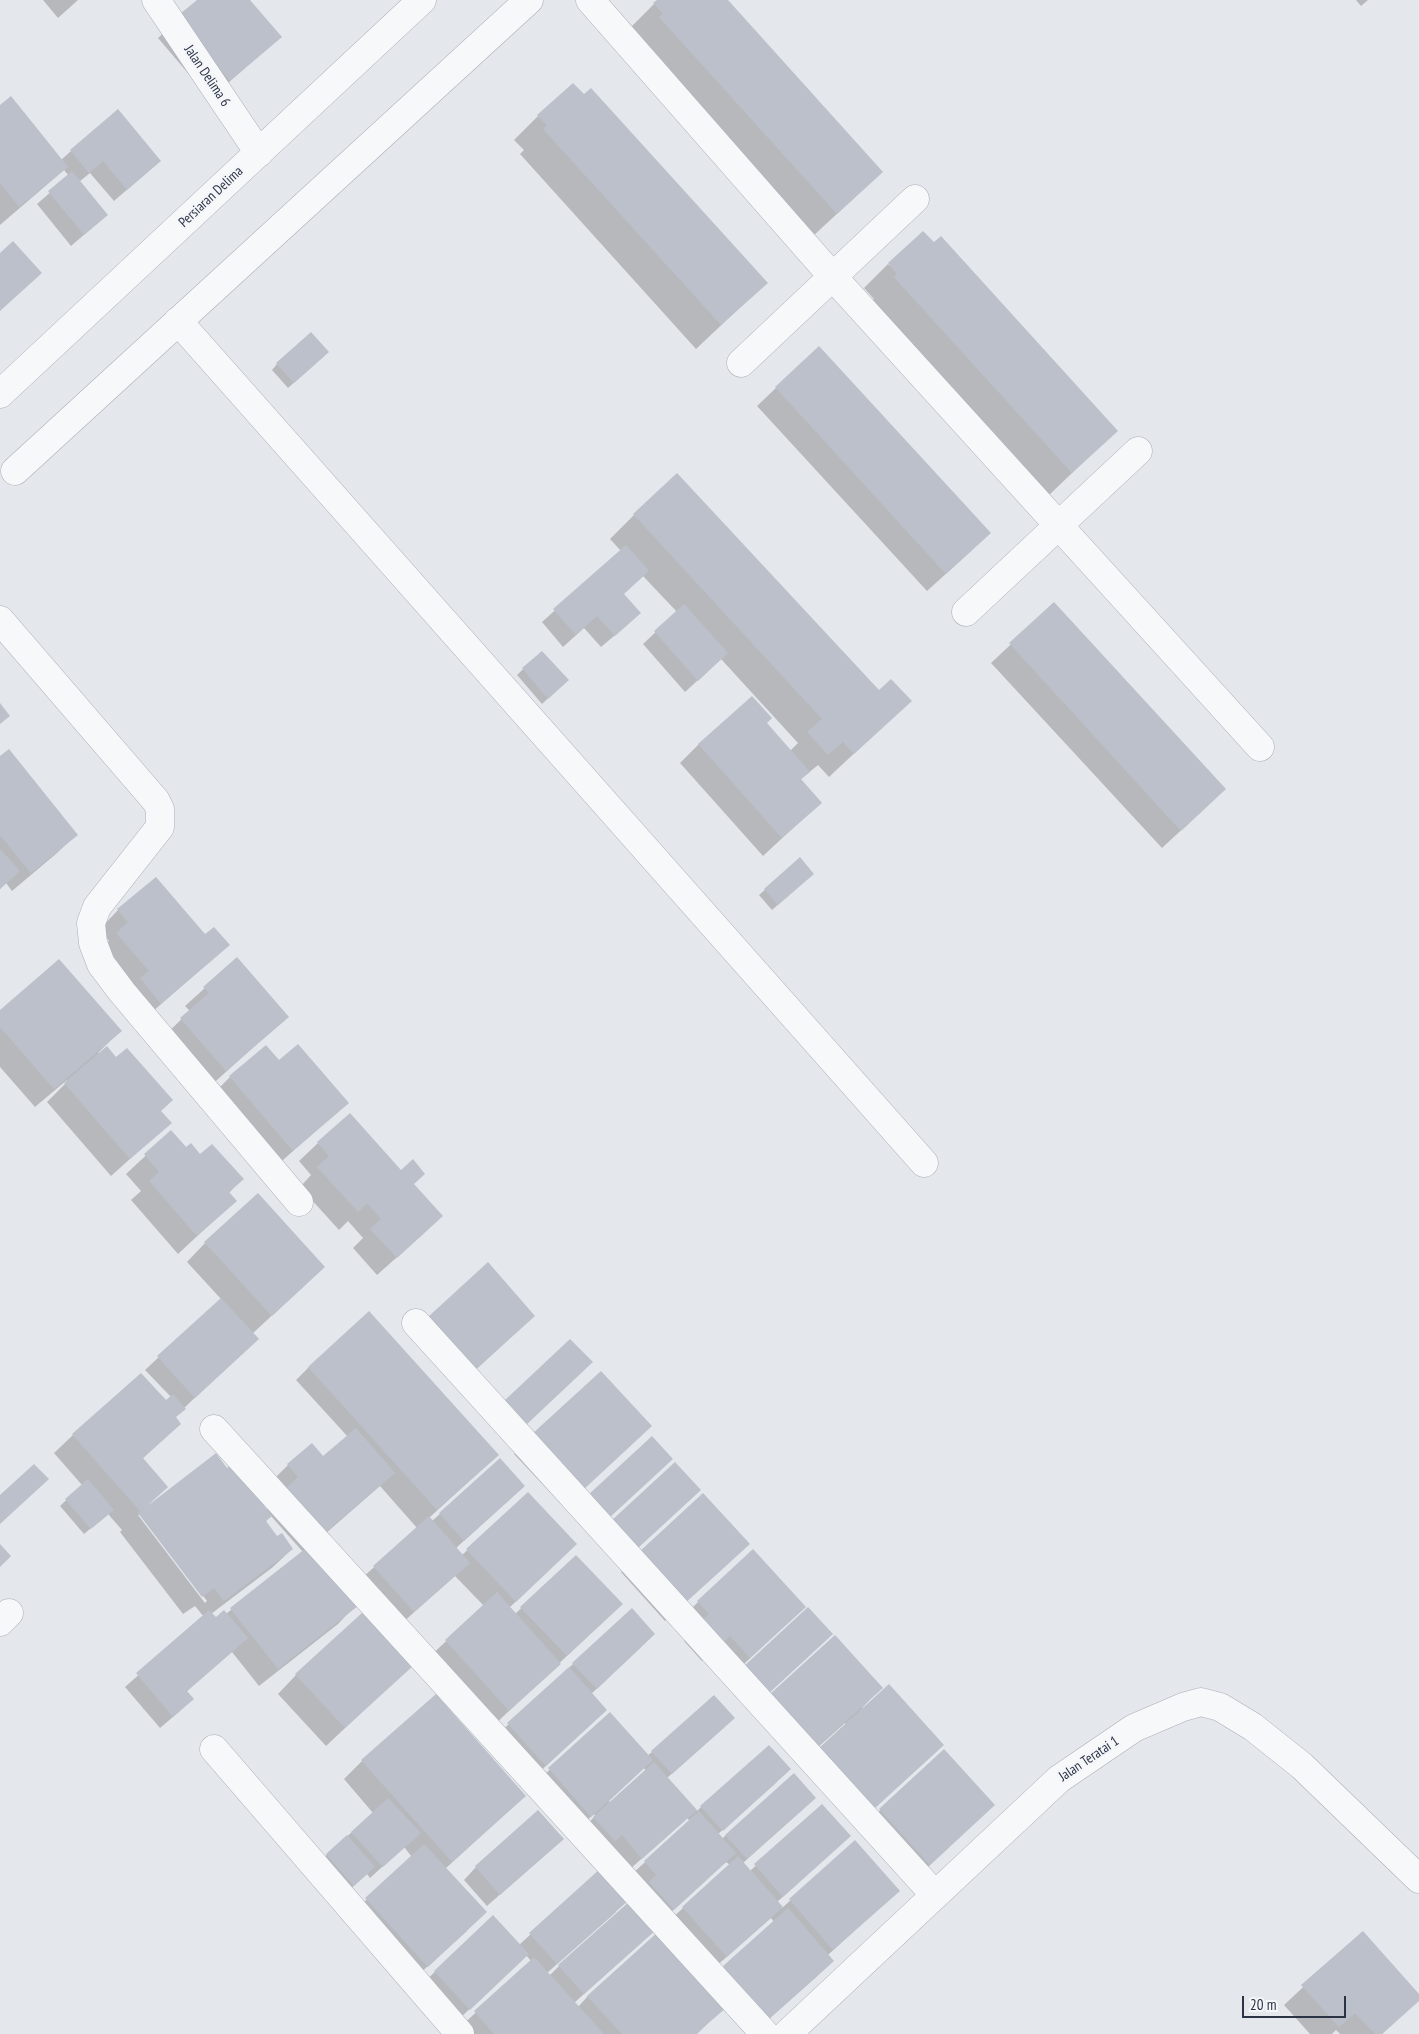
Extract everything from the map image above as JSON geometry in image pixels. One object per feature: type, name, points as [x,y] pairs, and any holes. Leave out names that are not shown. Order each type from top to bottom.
[{"type":"street","name":"Jalan Delima 6","points":[[156,0],[259,153]]},
{"type":"street","name":"Persiaran Delima","points":[[0,394],[422,0]]},
{"type":"street","points":[[15,471],[530,0]]},
{"type":"street","points":[[590,0],[833,277],[1260,747]]},
{"type":"street","points":[[740,363],[915,199]]},
{"type":"street","points":[[178,321],[924,1163]]},
{"type":"street","points":[[966,612],[1138,451]]},
{"type":"street","points":[[0,620],[156,801],[160,809],[160,827],[97,908],[91,923],[93,943],[101,964],[122,992],[299,1202]]},
{"type":"street","points":[[416,1323],[935,1895]]},
{"type":"street","points":[[214,1430],[766,2034]]},
{"type":"street","name":"Jalan Teratai 1","points":[[787,2034],[1059,1779],[1134,1728],[1183,1707],[1201,1702],[1220,1707],[1253,1727],[1302,1766],[1419,1879]]},
{"type":"street","points":[[214,1749],[460,2034]]},
{"type":"building","points":[[197,0],[250,0],[282,37],[230,81],[175,18]]},
{"type":"building","points":[[657,0],[728,0],[883,172],[837,214],[659,17],[663,14],[653,3]]},
{"type":"building","points":[[573,83],[584,94],[591,88],[768,283],[721,325],[543,129],[547,125],[537,115]]},
{"type":"building","points":[[11,96],[68,167],[19,207],[0,183],[0,105]]},
{"type":"building","points":[[118,109],[161,161],[127,190],[103,161],[89,173],[70,150]]},
{"type":"building","points":[[72,171],[108,215],[84,235],[48,191]]},
{"type":"building","points":[[923,231],[934,242],[941,236],[1118,431],[1072,473],[894,277],[897,274],[888,263]]},
{"type":"building","points":[[13,241],[42,273],[0,311],[0,253]]},
{"type":"building","points":[[311,332],[329,352],[294,383],[276,363]]},
{"type":"building","points":[[819,346],[991,533],[946,574],[775,387]]},
{"type":"building","points":[[677,473],[879,690],[891,679],[912,701],[854,754],[843,742],[828,755],[807,732],[822,719],[633,514]]},
{"type":"building","points":[[626,545],[649,571],[624,594],[641,613],[615,636],[597,616],[576,635],[553,609]]},
{"type":"building","points":[[1054,602],[1226,789],[1181,831],[1009,643]]},
{"type":"building","points":[[684,604],[728,653],[698,681],[654,631]]},
{"type":"building","points":[[542,651],[569,680],[548,699],[522,668]]},
{"type":"building","points":[[752,696],[772,718],[767,723],[810,772],[801,779],[822,803],[782,838],[698,744]]},
{"type":"building","points":[[0,703],[10,716],[0,724]]},
{"type":"building","points":[[9,749],[78,835],[31,873],[0,835],[0,756]]},
{"type":"building","points":[[0,849],[20,871],[0,889]]},
{"type":"building","points":[[800,857],[814,874],[778,905],[764,889]]},
{"type":"building","points":[[156,877],[205,934],[214,927],[230,945],[161,1004],[140,978],[149,971],[116,933],[128,922],[117,909]]},
{"type":"building","points":[[237,957],[289,1017],[226,1071],[180,1018],[209,993],[203,987]]},
{"type":"building","points":[[59,959],[122,1031],[54,1089],[0,1027],[0,1010]]},
{"type":"building","points":[[298,1044],[349,1103],[293,1151],[229,1076],[266,1045],[279,1060]]},
{"type":"building","points":[[107,1046],[116,1057],[127,1048],[173,1100],[161,1111],[172,1123],[130,1159],[64,1083]]},
{"type":"building","points":[[350,1113],[401,1170],[413,1159],[425,1174],[414,1184],[443,1216],[397,1258],[370,1229],[381,1219],[367,1203],[358,1212],[317,1167],[329,1156],[317,1142]]},
{"type":"building","points":[[171,1130],[186,1147],[191,1143],[200,1154],[212,1144],[244,1179],[229,1192],[237,1201],[197,1236],[149,1181],[159,1172],[144,1154]]},
{"type":"building","points":[[258,1193],[325,1267],[272,1316],[204,1242]]},
{"type":"building","points":[[488,1262],[535,1316],[475,1370],[428,1317]]},
{"type":"building","points":[[221,1298],[259,1339],[195,1398],[157,1356]]},
{"type":"building","points":[[369,1311],[499,1455],[437,1510],[308,1367]]},
{"type":"building","points":[[570,1339],[593,1362],[526,1425],[504,1401]]},
{"type":"building","points":[[601,1371],[652,1426],[583,1490],[532,1434]]},
{"type":"building","points":[[141,1373],[166,1400],[173,1394],[186,1409],[176,1417],[181,1424],[143,1458],[168,1487],[146,1507],[216,1453],[227,1468],[232,1464],[272,1516],[266,1521],[277,1536],[282,1533],[293,1549],[224,1601],[214,1588],[202,1597],[138,1513],[140,1511],[72,1434]]},
{"type":"building","points":[[356,1428],[395,1473],[322,1535],[284,1490],[298,1477],[287,1464],[312,1443],[323,1456]]},
{"type":"building","points":[[652,1436],[673,1459],[608,1519],[587,1496]]},
{"type":"building","points":[[500,1458],[525,1486],[464,1541],[439,1513]]},
{"type":"building","points":[[675,1462],[701,1490],[637,1549],[611,1521]]},
{"type":"building","points":[[34,1464],[49,1479],[0,1524],[0,1495]]},
{"type":"building","points":[[88,1479],[114,1510],[91,1529],[65,1499]]},
{"type":"building","points":[[528,1492],[577,1544],[516,1602],[466,1549]]},
{"type":"building","points":[[703,1493],[750,1544],[685,1603],[638,1553]]},
{"type":"building","points":[[429,1516],[470,1563],[414,1612],[373,1566]]},
{"type":"building","points":[[0,1544],[11,1556],[0,1567]]},
{"type":"building","points":[[310,1545],[358,1606],[278,1669],[230,1608]]},
{"type":"building","points":[[753,1549],[806,1607],[750,1658],[730,1636],[722,1644],[701,1621],[709,1614],[697,1601]]},
{"type":"building","points":[[576,1555],[623,1604],[567,1656],[520,1607]]},
{"type":"building","points":[[497,1592],[561,1664],[509,1711],[445,1640]]},
{"type":"building","points":[[808,1607],[833,1634],[767,1695],[742,1668]]},
{"type":"building","points":[[632,1608],[655,1634],[597,1689],[572,1663]]},
{"type":"building","points":[[209,1610],[216,1617],[224,1610],[248,1638],[187,1691],[194,1699],[173,1717],[136,1673]]},
{"type":"building","points":[[363,1612],[413,1666],[345,1728],[295,1674]]},
{"type":"building","points":[[835,1635],[883,1688],[818,1746],[770,1694]]},
{"type":"building","points":[[569,1667],[607,1710],[546,1766],[507,1723]]},
{"type":"building","points":[[889,1684],[944,1745],[875,1808],[820,1747]]},
{"type":"building","points":[[436,1694],[526,1796],[452,1862],[361,1760]]},
{"type":"building","points":[[714,1695],[735,1718],[672,1774],[651,1751]]},
{"type":"building","points":[[610,1712],[653,1760],[591,1817],[548,1768]]},
{"type":"building","points":[[769,1745],[791,1769],[723,1831],[700,1806]]},
{"type":"building","points":[[944,1749],[995,1805],[930,1865],[879,1809]]},
{"type":"building","points":[[654,1762],[697,1810],[642,1859],[622,1835],[615,1841],[593,1817]]},
{"type":"building","points":[[794,1773],[816,1798],[747,1859],[725,1835]]},
{"type":"building","points":[[388,1798],[421,1833],[383,1867],[351,1832]]},
{"type":"building","points":[[822,1804],[851,1836],[783,1897],[754,1864]]},
{"type":"building","points":[[538,1810],[564,1839],[500,1895],[475,1866]]},
{"type":"building","points":[[699,1811],[736,1853],[674,1910],[649,1882],[656,1875],[644,1861]]},
{"type":"building","points":[[347,1835],[375,1867],[354,1886],[326,1854]]},
{"type":"building","points":[[855,1840],[900,1891],[833,1950],[789,1899]]},
{"type":"building","points":[[424,1844],[487,1912],[428,1967],[365,1898]]},
{"type":"building","points":[[738,1856],[783,1907],[727,1957],[682,1907]]},
{"type":"building","points":[[601,1868],[630,1899],[557,1964],[529,1933]]},
{"type":"building","points":[[630,1901],[656,1930],[584,1994],[558,1965]]},
{"type":"building","points":[[788,1908],[834,1961],[769,2019],[723,1966]]},
{"type":"building","points":[[493,1915],[529,1954],[470,2010],[434,1971]]},
{"type":"building","points":[[659,1931],[727,2007],[696,2034],[622,2034],[587,1996]]},
{"type":"building","points":[[1363,1931],[1419,1994],[1419,2001],[1382,2034],[1375,2034],[1355,2013],[1339,2027],[1301,1985]]},
{"type":"building","points":[[534,1957],[604,2034],[494,2034],[474,2011]]}]
